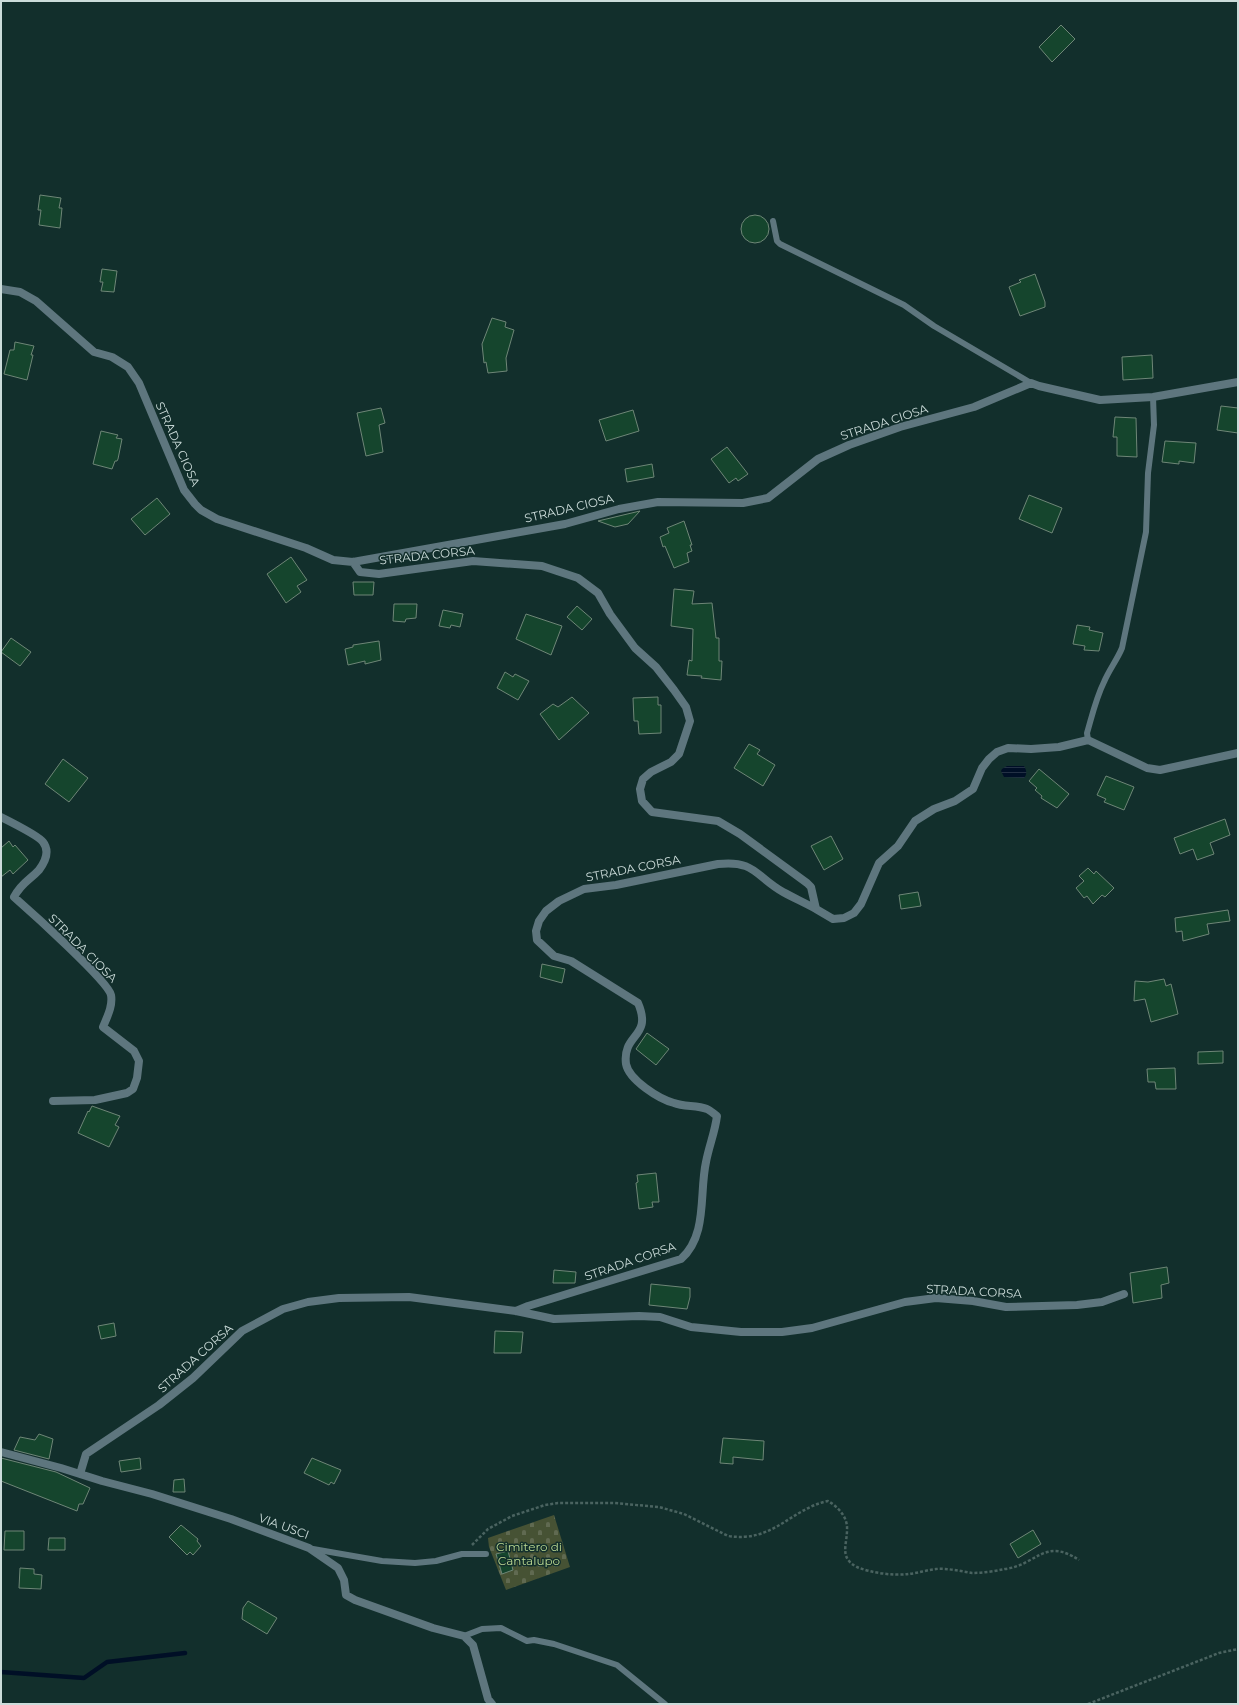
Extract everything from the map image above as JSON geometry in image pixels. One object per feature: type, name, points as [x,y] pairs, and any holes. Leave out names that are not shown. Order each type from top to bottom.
[{"type":"street","name":"STRADA CIOSA","points":[[1,289],[20,292],[36,301],[94,352],[112,358],[128,367],[139,383],[184,490],[201,510],[217,519],[306,548],[333,560],[353,562],[564,524],[619,509],[658,502],[743,503],[768,498],[818,459],[849,444],[900,427],[974,407],[1031,383]]},
{"type":"street","points":[[1031,383],[1100,400],[1153,397],[1238,382]]},
{"type":"street","name":"STRADA CORSA","points":[[353,562],[360,572],[378,574],[473,561],[542,566],[578,578],[598,593],[610,614],[635,648],[656,667],[674,690],[686,707],[690,721],[679,754],[672,762],[651,772],[643,779],[640,789],[642,801],[652,812],[718,821],[740,834],[811,888],[816,910]]},
{"type":"street","points":[[1088,740],[1147,768],[1160,770],[1238,753]]},
{"type":"street","name":"STRADA CORSA","points":[[516,1311],[681,1259],[689,1251],[698,1230],[706,1163],[716,1128],[717,1116],[707,1109],[674,1103],[654,1094],[636,1080],[627,1068],[625,1053],[630,1042],[638,1034],[643,1024],[643,1013],[638,1003],[571,962],[554,956],[537,940],[536,932],[539,921],[546,911],[559,901],[584,889],[733,862],[744,865],[755,871],[783,892],[833,919],[844,918],[854,913],[861,904],[879,863],[898,846],[915,821],[934,809],[955,801],[973,789],[982,768],[997,752],[1008,748],[1031,750],[1059,747],[1088,740]]},
{"type":"street","name":"STRADA CIOSA","points":[[1,816],[43,841],[47,852],[47,856],[39,870],[20,887],[14,897],[73,952],[111,993],[110,1009],[103,1027],[134,1051],[139,1061],[137,1078],[133,1089],[127,1093],[95,1100],[53,1101]]},
{"type":"street","name":"STRADA CORSA","points":[[80,1474],[86,1454],[159,1406],[193,1378],[242,1331],[283,1310],[308,1302],[339,1298],[409,1297],[516,1311],[554,1319],[639,1316],[660,1318],[691,1327],[741,1332],[782,1332],[812,1328],[905,1302],[936,1298],[973,1301],[1006,1307],[1077,1305],[1102,1302],[1124,1294]]},
{"type":"street","name":"VIA USCI","points":[[1,1452],[80,1474],[102,1482],[152,1494],[231,1519],[309,1548]]},
{"type":"street","points":[[309,1548],[338,1568],[344,1580],[346,1595],[355,1600],[433,1628],[464,1636],[473,1645],[488,1699],[492,1704]]},
{"type":"lane","points":[[773,221],[776,237],[780,244],[904,305],[934,326],[1031,383]]},
{"type":"lane","points":[[1088,740],[1087,733],[1100,690],[1110,668],[1117,660],[1122,648],[1146,532],[1148,473],[1154,425],[1153,397]]},
{"type":"lane","name":"VIA USCI","points":[[309,1548],[382,1562],[415,1563],[436,1561],[462,1554],[486,1554]]},
{"type":"lane","points":[[464,1636],[482,1629],[501,1628],[527,1641],[534,1640],[554,1644],[616,1665],[665,1704]]},
{"type":"path","points":[[462,1554],[488,1529],[512,1516],[545,1505],[614,1503],[659,1507],[684,1514],[728,1536],[734,1537],[757,1536],[768,1532],[817,1503],[828,1501],[838,1507],[844,1517],[848,1529],[844,1548],[847,1559],[856,1566],[867,1570],[907,1574],[937,1568],[974,1573],[986,1572],[1008,1569],[1047,1552],[1059,1551],[1069,1554],[1079,1560]]},
{"type":"path","points":[[1088,1704],[1219,1653],[1238,1649]]},
{"type":"green space","name":"Cimitero di Cantalupo","points":[[554,1515],[570,1567],[506,1590],[489,1547],[488,1538]]},
{"type":"water","points":[[1007,766],[1024,766],[1026,769],[1025,777],[1004,777],[1001,771]]},
{"type":"building","points":[[1061,25],[1075,39],[1052,62],[1039,47]]},
{"type":"building","points":[[40,195],[61,198],[59,208],[62,208],[60,228],[39,225],[41,210],[38,210]]},
{"type":"building","points":[[755,215],[765,219],[769,229],[765,239],[755,243],[745,239],[741,229],[745,219]]},
{"type":"building","points":[[102,269],[117,271],[114,292],[101,291],[103,282],[100,282]]},
{"type":"building","points":[[1035,274],[1045,302],[1045,307],[1020,316],[1009,287],[1021,282],[1019,280]]},
{"type":"building","points":[[492,318],[506,322],[505,327],[514,330],[506,358],[507,371],[488,373],[486,362],[484,363],[482,344]]},
{"type":"building","points":[[15,342],[34,346],[27,380],[4,374],[10,350],[14,350]]},
{"type":"building","points":[[1152,355],[1153,378],[1123,380],[1122,357]]},
{"type":"building","points":[[1221,406],[1238,408],[1238,433],[1217,430]]},
{"type":"building","points":[[381,408],[385,423],[379,425],[383,452],[366,456],[357,413]]},
{"type":"building","points":[[633,410],[639,431],[606,441],[599,420]]},
{"type":"building","points":[[1115,417],[1136,418],[1137,457],[1117,456],[1117,437],[1113,437]]},
{"type":"building","points":[[101,431],[118,435],[116,438],[122,439],[118,459],[115,461],[112,469],[93,464]]},
{"type":"building","points":[[1165,441],[1196,443],[1194,463],[1179,461],[1179,464],[1162,462]]},
{"type":"building","points":[[727,447],[748,474],[738,481],[736,478],[729,483],[711,459]]},
{"type":"building","points":[[652,464],[654,477],[627,482],[625,469]]},
{"type":"building","points":[[1029,495],[1062,508],[1052,533],[1019,519]]},
{"type":"building","points":[[157,498],[170,514],[145,535],[131,519]]},
{"type":"building","points":[[640,511],[628,524],[615,527],[598,521]]},
{"type":"building","points":[[684,521],[692,545],[690,545],[692,551],[687,553],[689,562],[674,568],[665,546],[663,547],[660,537],[669,533],[667,528]]},
{"type":"building","points":[[291,557],[307,580],[297,586],[301,592],[286,603],[267,574]]},
{"type":"building","points":[[353,582],[374,582],[373,595],[354,595]]},
{"type":"building","points":[[674,589],[694,591],[692,604],[712,603],[716,638],[719,638],[719,661],[722,661],[721,680],[687,675],[689,660],[692,661],[693,629],[671,626]]},
{"type":"building","points":[[394,604],[417,604],[416,618],[406,619],[405,622],[393,621]]},
{"type":"building","points":[[577,606],[592,619],[582,630],[567,617]]},
{"type":"building","points":[[443,610],[463,614],[460,627],[451,625],[450,628],[439,626]]},
{"type":"building","points":[[526,614],[562,626],[551,655],[516,639]]},
{"type":"building","points":[[1077,625],[1090,627],[1089,630],[1103,633],[1099,651],[1084,650],[1085,646],[1073,644]]},
{"type":"building","points":[[11,638],[31,652],[20,666],[1,652]]},
{"type":"building","points":[[379,641],[381,660],[365,664],[365,661],[348,665],[345,649],[353,647],[353,645]]},
{"type":"building","points":[[505,672],[513,677],[515,674],[529,681],[518,700],[497,688]]},
{"type":"building","points":[[572,697],[589,713],[559,740],[540,714],[553,704],[558,707]]},
{"type":"building","points":[[658,697],[658,705],[661,705],[661,733],[639,734],[638,721],[634,721],[633,698]]},
{"type":"building","points":[[749,744],[760,750],[757,754],[775,765],[763,786],[734,768]]},
{"type":"building","points":[[63,759],[88,778],[69,802],[45,784]]},
{"type":"building","points":[[1039,769],[1069,794],[1057,808],[1041,798],[1042,796],[1035,790],[1037,788],[1029,781]]},
{"type":"building","points":[[1106,776],[1134,787],[1124,810],[1104,802],[1106,799],[1097,795]]},
{"type":"building","points":[[1225,819],[1230,835],[1210,843],[1214,854],[1197,860],[1193,849],[1180,854],[1174,838]]},
{"type":"building","points":[[831,836],[843,859],[824,870],[811,846]]},
{"type":"building","points":[[9,841],[13,847],[15,845],[28,860],[13,874],[10,870],[1,877],[1,848]]},
{"type":"building","points":[[1088,868],[1094,874],[1096,871],[1114,888],[1105,897],[1102,895],[1093,904],[1087,896],[1084,898],[1076,888],[1084,881],[1079,876]]},
{"type":"building","points":[[918,892],[921,906],[901,909],[899,895]]},
{"type":"building","points":[[1228,910],[1230,921],[1207,924],[1209,934],[1183,941],[1182,931],[1176,932],[1175,918]]},
{"type":"building","points":[[542,964],[565,969],[562,983],[540,977]]},
{"type":"building","points":[[1164,979],[1166,986],[1171,984],[1178,1014],[1151,1022],[1145,999],[1134,1001],[1135,981],[1148,982]]},
{"type":"building","points":[[647,1033],[669,1049],[656,1065],[636,1049]]},
{"type":"building","points":[[1223,1051],[1223,1063],[1198,1064],[1198,1052]]},
{"type":"building","points":[[1175,1068],[1176,1089],[1156,1089],[1155,1082],[1148,1082],[1147,1069]]},
{"type":"building","points":[[92,1106],[120,1116],[115,1125],[119,1127],[109,1147],[78,1133],[88,1111],[89,1112]]},
{"type":"building","points":[[656,1173],[659,1202],[652,1202],[653,1207],[639,1209],[636,1183],[638,1182],[637,1175]]},
{"type":"building","points":[[1167,1267],[1169,1283],[1161,1285],[1162,1298],[1133,1303],[1130,1273]]},
{"type":"building","points":[[554,1270],[576,1272],[575,1283],[553,1283]]},
{"type":"building","points":[[651,1284],[690,1288],[690,1297],[687,1309],[649,1305]]},
{"type":"building","points":[[114,1323],[116,1336],[101,1339],[98,1326]]},
{"type":"building","points":[[495,1331],[523,1332],[521,1353],[494,1353]]},
{"type":"building","points":[[39,1434],[53,1439],[49,1459],[14,1450],[20,1437],[35,1440]]},
{"type":"building","points":[[723,1438],[764,1441],[763,1460],[733,1457],[733,1464],[720,1463]]},
{"type":"building","points":[[1,1458],[56,1472],[90,1488],[83,1504],[79,1504],[77,1511],[1,1481]]},
{"type":"building","points":[[140,1458],[141,1469],[121,1472],[119,1461]]},
{"type":"building","points":[[312,1458],[341,1470],[334,1484],[331,1482],[329,1485],[304,1473]]},
{"type":"building","points":[[184,1479],[185,1492],[173,1492],[174,1480]]},
{"type":"building","points":[[181,1525],[198,1539],[197,1541],[201,1546],[193,1555],[190,1552],[187,1555],[169,1537]]},
{"type":"building","points":[[1033,1530],[1041,1544],[1018,1558],[1010,1544]]},
{"type":"building","points":[[5,1531],[24,1531],[24,1550],[4,1550]]},
{"type":"building","points":[[49,1538],[65,1538],[65,1550],[48,1550]]},
{"type":"building","points":[[508,1551],[513,1570],[502,1574],[496,1554]]},
{"type":"building","points":[[20,1568],[34,1569],[34,1574],[42,1575],[41,1589],[19,1588]]},
{"type":"building","points":[[248,1601],[277,1618],[267,1634],[242,1619],[243,1608]]},
{"type":"waterway","points":[[1,1672],[84,1678],[107,1662],[185,1653]]}]
